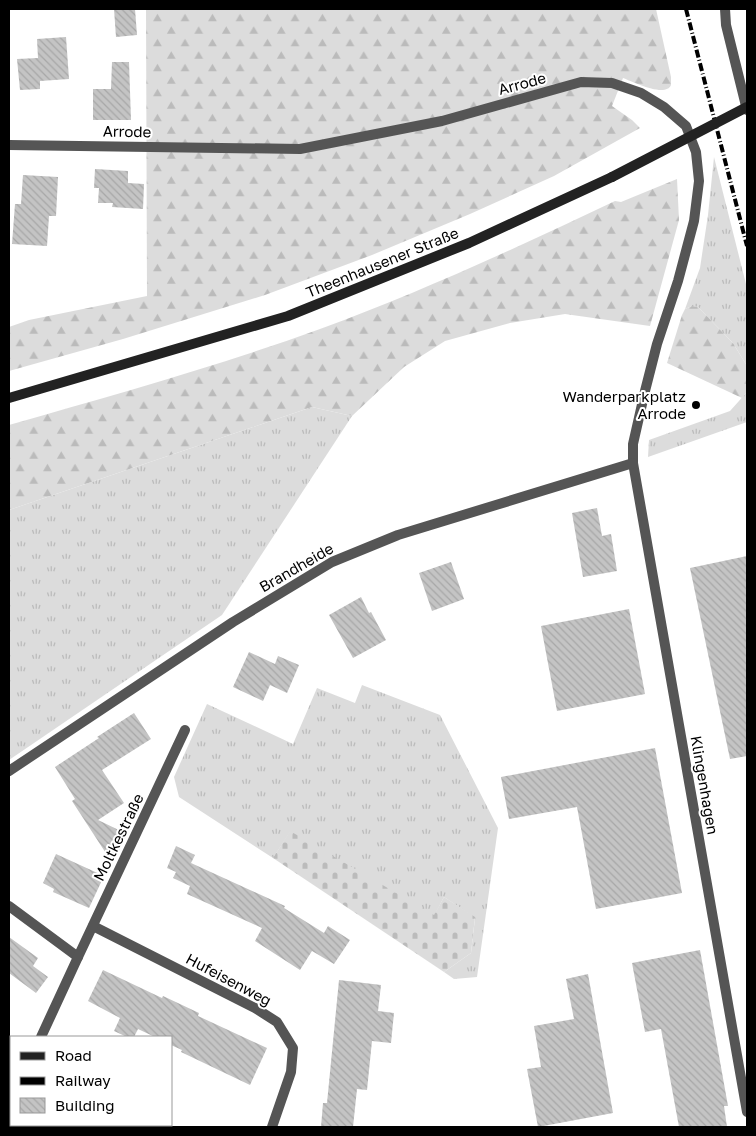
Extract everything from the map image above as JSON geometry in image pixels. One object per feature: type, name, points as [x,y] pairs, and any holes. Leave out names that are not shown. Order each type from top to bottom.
[{"type":"main road","name":"Theenhausener Straße","points":[[9,398],[288,316],[469,243],[612,177],[747,108]]},
{"type":"street","points":[[725,9],[726,25],[747,108]]},
{"type":"street","name":"Arrode","points":[[9,145],[300,149],[442,121],[581,82],[612,83],[641,93],[664,107],[686,126],[696,152],[698,181],[694,221],[645,391],[633,444],[633,463]]},
{"type":"street","name":"Brandheide","points":[[9,770],[232,622],[332,562],[398,535],[633,463]]},
{"type":"street","name":"Klingenhagen","points":[[633,463],[747,1112]]},
{"type":"street","name":"Moltkestraße","points":[[41,1036],[185,730]]},
{"type":"street","points":[[9,906],[78,957]]},
{"type":"street","name":"Hufeisenweg","points":[[93,926],[255,1008],[277,1022],[293,1048],[291,1072],[272,1127]]},
{"type":"green space","points":[[146,9],[656,9],[671,77],[671,85],[668,89],[656,90],[623,78],[612,106],[640,128],[554,176],[470,214],[372,255],[265,295],[123,339],[9,371],[9,327],[29,320],[147,296]]},
{"type":"green space","points":[[714,157],[747,288],[747,366],[733,343],[698,307],[692,306],[685,309],[700,268]]},
{"type":"green space","points":[[677,179],[679,220],[650,326],[565,314],[510,323],[445,341],[404,367],[352,416],[312,407],[9,510],[9,425],[204,368],[282,343],[358,315],[432,284],[615,201],[621,202]]},
{"type":"green space","points":[[692,306],[698,307],[733,343],[747,366],[747,392],[742,398],[667,363],[682,315],[685,309]]},
{"type":"green space","points":[[747,392],[747,422],[648,457],[649,440],[730,411]]},
{"type":"green space","points":[[312,407],[352,416],[222,615],[9,760],[9,510]]},
{"type":"green space","points":[[362,685],[440,715],[498,828],[477,977],[454,979],[444,972],[471,953],[475,918],[444,897],[434,916],[290,832],[273,858],[179,797],[174,777],[207,704],[293,744],[317,688],[355,703]]},
{"type":"green space","points":[[290,831],[434,915],[444,897],[475,917],[471,953],[444,972],[273,858]]},
{"type":"building","points":[[114,9],[135,9],[137,35],[116,37]]},
{"type":"building","points":[[66,37],[69,79],[40,81],[40,89],[20,90],[17,59],[38,58],[37,39]]},
{"type":"building","points":[[112,62],[129,62],[131,120],[93,120],[93,89],[111,89]]},
{"type":"building","points":[[95,169],[128,171],[128,183],[144,184],[143,209],[112,207],[113,203],[98,203],[99,188],[94,188]]},
{"type":"building","points":[[23,175],[58,177],[56,216],[49,216],[47,246],[12,244],[15,204],[21,204]]},
{"type":"building","points":[[597,508],[602,536],[611,534],[617,571],[583,577],[572,513]]},
{"type":"building","points":[[747,556],[747,756],[730,759],[690,568]]},
{"type":"building","points":[[451,562],[464,599],[432,611],[419,573]]},
{"type":"building","points":[[361,597],[386,640],[353,658],[329,615]]},
{"type":"building","points":[[629,609],[645,694],[557,711],[541,626]]},
{"type":"building","points":[[249,652],[275,664],[278,656],[299,665],[287,693],[270,685],[263,701],[233,687]]},
{"type":"building","points":[[134,713],[151,739],[102,770],[124,803],[98,820],[127,834],[118,853],[115,851],[111,861],[72,801],[75,799],[55,767]]},
{"type":"building","points":[[655,748],[682,893],[596,909],[577,807],[509,819],[501,777]]},
{"type":"building","points":[[176,846],[195,855],[191,863],[285,906],[284,908],[324,933],[328,926],[350,940],[334,964],[312,951],[300,970],[255,941],[262,928],[187,894],[190,886],[173,878],[176,872],[167,868]]},
{"type":"building","points":[[56,854],[104,876],[89,908],[53,892],[54,889],[43,883]]},
{"type":"building","points":[[9,937],[38,958],[33,966],[48,977],[36,993],[9,973]]},
{"type":"building","points":[[700,950],[728,1106],[724,1106],[727,1127],[679,1127],[661,1029],[645,1032],[632,963]]},
{"type":"building","points":[[103,970],[199,1013],[198,1016],[267,1048],[250,1085],[181,1052],[182,1050],[172,1045],[172,1036],[153,1036],[138,1029],[134,1036],[125,1036],[114,1031],[120,1018],[88,1001]]},
{"type":"building","points":[[588,974],[613,1113],[538,1127],[527,1069],[541,1067],[534,1026],[574,1019],[566,979]]},
{"type":"building","points":[[339,980],[381,985],[378,1011],[394,1013],[391,1043],[372,1041],[367,1090],[357,1089],[353,1127],[321,1127],[323,1103],[327,1103]]},
{"type":"railway","points":[[686,9],[747,246]]},
{"type":"place","name":"Wanderparkplatz Arrode","points":[[696,405]]}]
